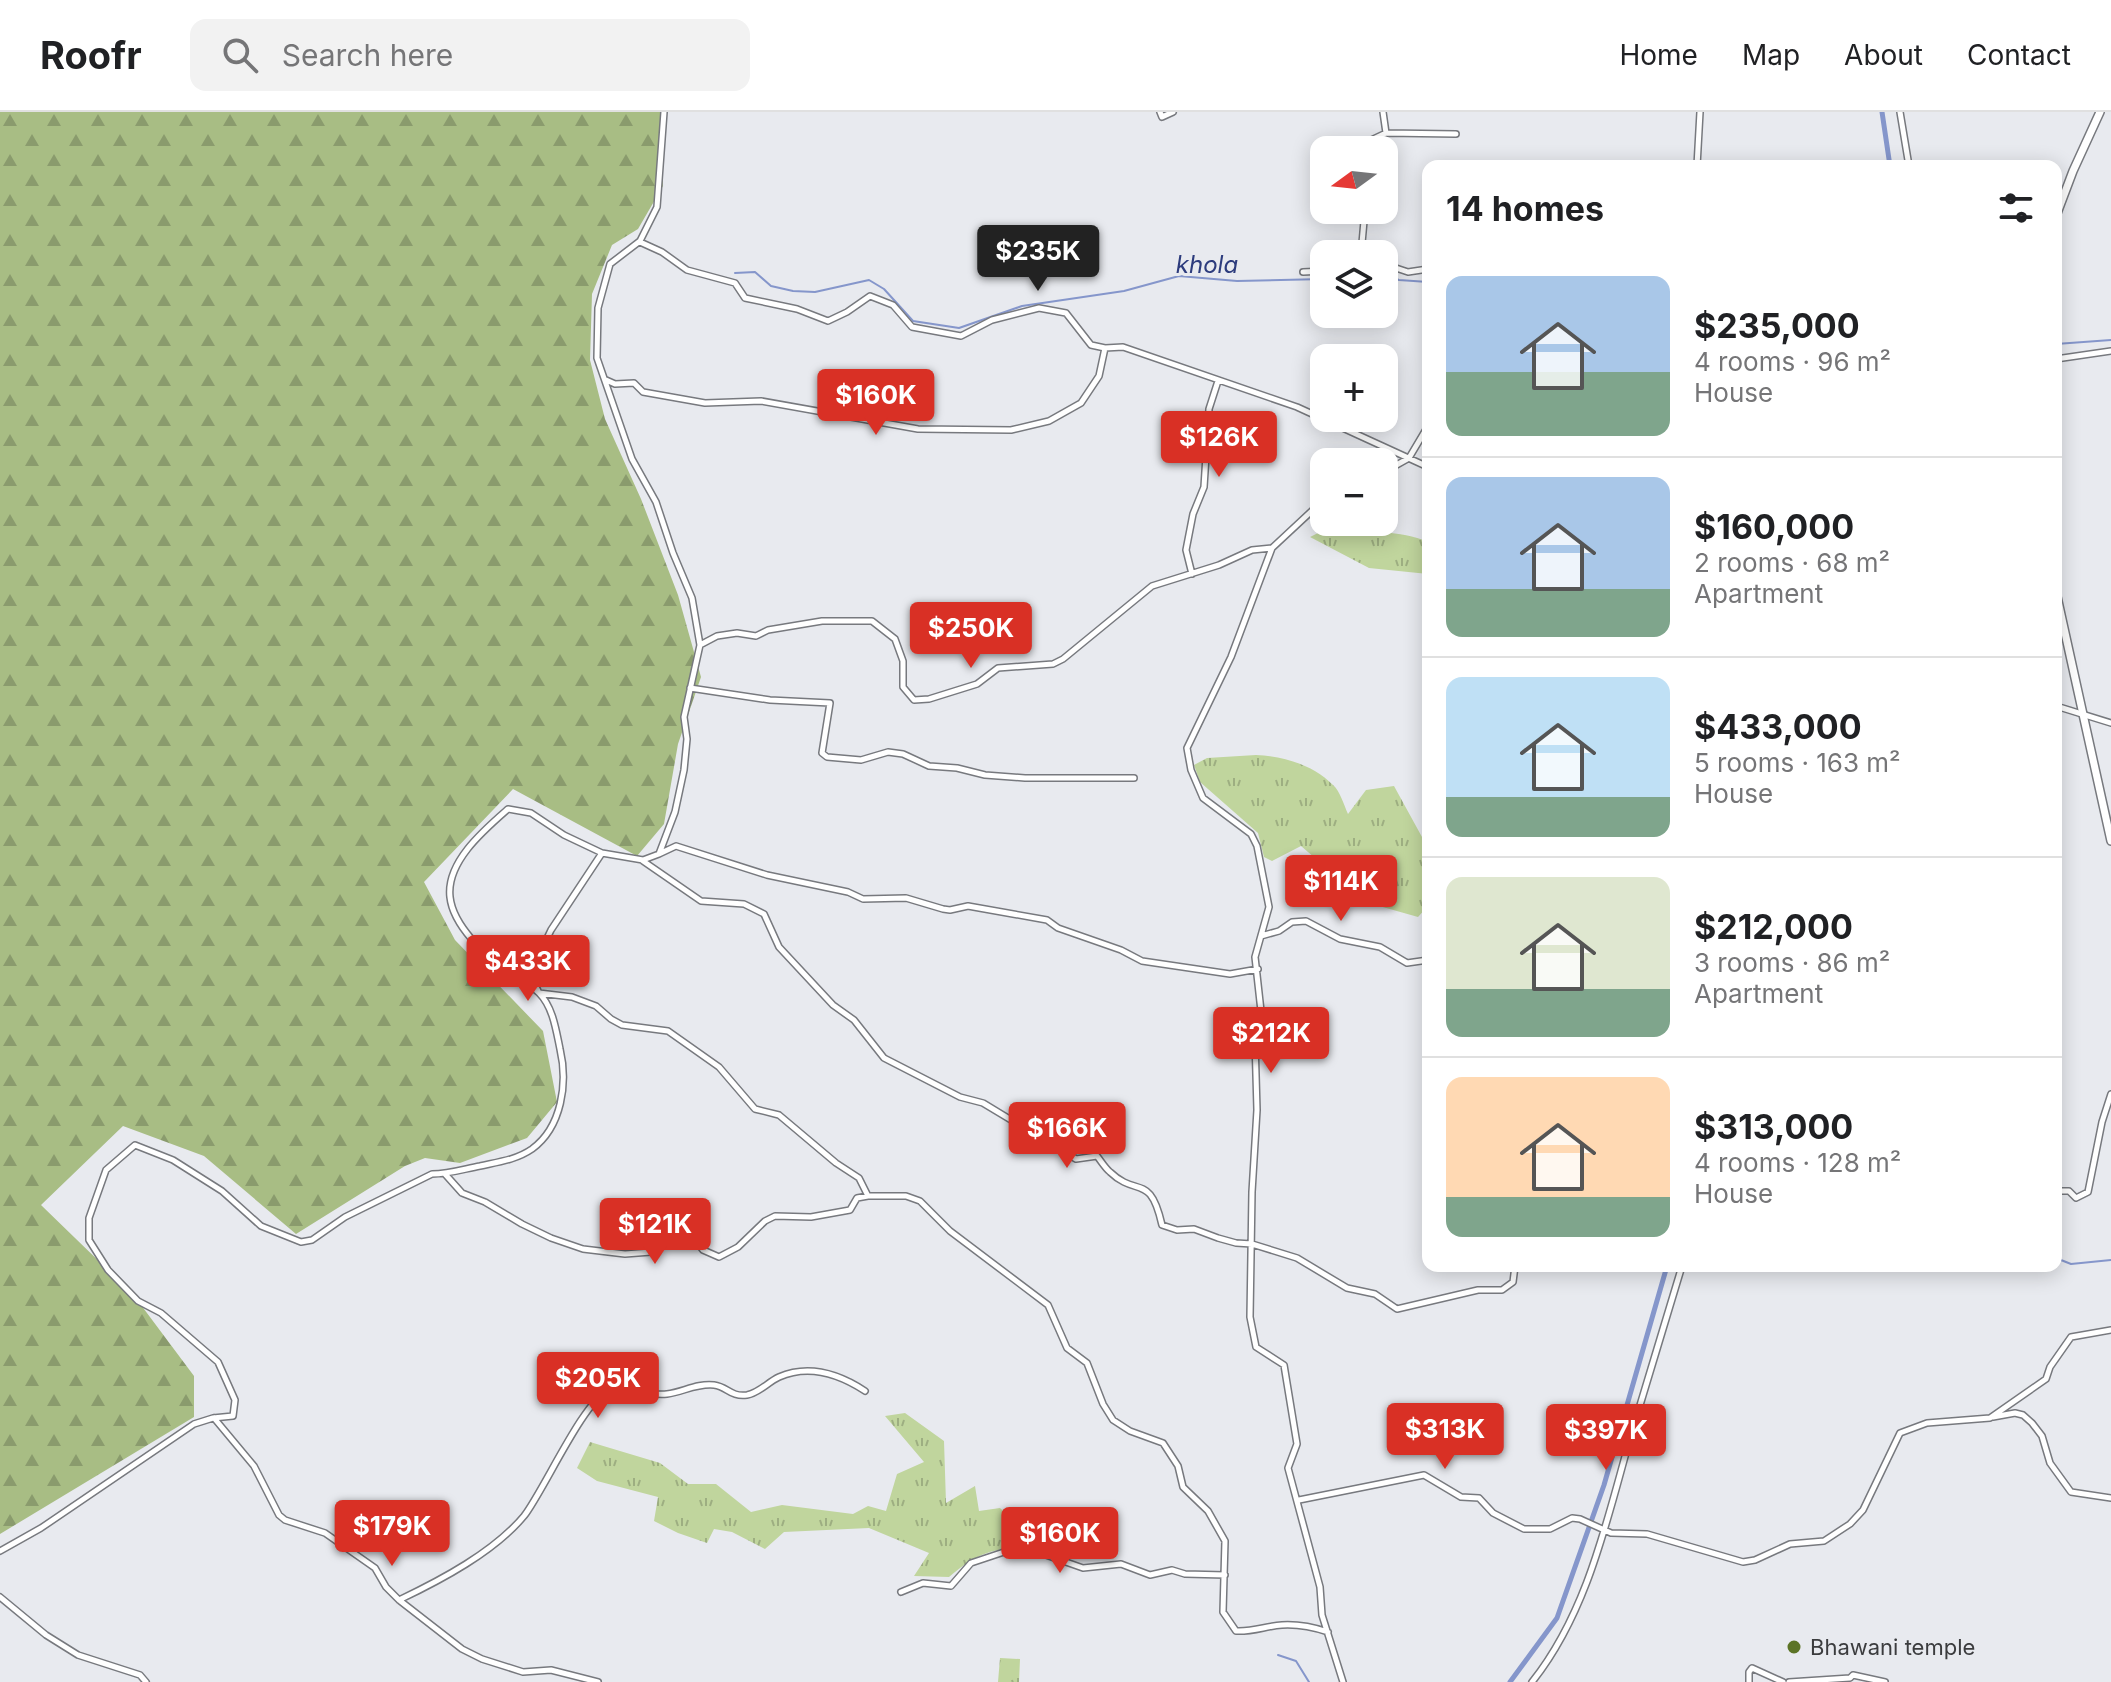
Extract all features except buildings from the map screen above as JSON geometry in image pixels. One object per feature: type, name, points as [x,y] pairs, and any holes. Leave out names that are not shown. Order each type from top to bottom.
[{"type":"street","points":[[659,854],[675,812],[684,770],[687,739],[684,717],[700,645],[692,598],[656,502],[632,459],[597,358],[598,308],[610,264],[640,241],[657,207],[664,112]]},
{"type":"street","points":[[1160,112],[1162,117],[1173,112]]},
{"type":"street","points":[[1383,112],[1386,133]]},
{"type":"street","points":[[1697,160],[1700,112]]},
{"type":"street","points":[[1900,112],[1908,160]]},
{"type":"street","points":[[2062,200],[2100,112]]},
{"type":"street","points":[[1380,136],[1386,133],[1456,134]]},
{"type":"street","points":[[640,241],[687,270],[735,283],[745,298],[797,309],[828,321],[870,296],[893,305],[912,327],[961,336],[992,320],[1039,308],[1066,313],[1091,345],[1123,347],[1297,407],[1422,464]]},
{"type":"street","points":[[1398,269],[1408,272],[1422,270]]},
{"type":"street","points":[[1303,272],[1310,272]]},
{"type":"street","points":[[602,377],[615,384],[634,383],[643,392],[705,403],[761,401],[918,429],[1011,430],[1049,421],[1081,403],[1099,376],[1105,348]]},
{"type":"street","points":[[2062,358],[2111,351]]},
{"type":"street","points":[[1192,574],[1186,550],[1193,514],[1204,487],[1209,409],[1218,381]]},
{"type":"street","points":[[1398,464],[1409,458],[1422,436]]},
{"type":"street","points":[[1310,513],[1272,548],[1231,657],[1187,748],[1191,770],[1203,798],[1251,834],[1257,846],[1269,907],[1255,957],[1261,1011],[1255,1040],[1257,1110],[1250,1317],[1256,1347],[1284,1365],[1297,1444],[1288,1468],[1320,1587],[1322,1615],[1343,1682]]},
{"type":"street","points":[[700,645],[717,636],[737,633],[756,636],[768,630],[822,621],[872,621],[895,639],[901,650],[903,687],[908,696],[914,700],[929,699],[977,684],[998,668],[1053,664],[1152,586],[1252,550],[1272,548]]},
{"type":"street","points":[[2062,619],[2111,841]]},
{"type":"street","points":[[690,688],[770,700],[830,703],[822,753],[827,757],[861,760],[888,752],[903,754],[929,766],[957,768],[985,775],[1134,778]]},
{"type":"street","points":[[2062,708],[2111,723]]},
{"type":"street","points":[[868,1196],[859,1178],[836,1163],[779,1115],[755,1109],[719,1067],[668,1031],[622,1025],[596,1006],[572,997],[539,993],[508,973],[469,939],[450,900],[451,876],[469,848],[508,809],[531,813],[564,835],[602,853],[643,860],[701,901],[744,904],[764,914],[779,947],[833,1005],[854,1020],[884,1058],[960,1097],[983,1103],[1076,1159],[1097,1156],[1111,1174],[1149,1191],[1158,1207],[1162,1225],[1177,1230],[1194,1229],[1297,1258],[1347,1288],[1375,1294],[1397,1309],[1478,1290],[1502,1290],[1513,1282],[1514,1272]]},
{"type":"street","points":[[643,860],[676,846],[767,875],[848,892],[863,899],[906,898],[943,909],[968,906],[1047,920],[1058,928],[1121,950],[1142,961],[1230,974],[1258,969]]},
{"type":"street","points":[[0,1551],[41,1528],[173,1436],[194,1424],[233,1416],[235,1400],[218,1362],[161,1313],[138,1301],[108,1270],[89,1240],[89,1218],[106,1170],[135,1145],[173,1160],[222,1191],[261,1226],[301,1242],[312,1240],[345,1217],[432,1174],[509,1160],[530,1150],[542,1140],[556,1117],[565,1070],[554,1019],[530,974],[538,954],[602,853]]},
{"type":"street","points":[[1261,936],[1279,931],[1292,922],[1306,921],[1340,939],[1380,947],[1407,963],[1422,961]]},
{"type":"street","points":[[2062,1191],[2069,1191],[2076,1198],[2088,1192],[2111,1094]]},
{"type":"street","points":[[444,1174],[462,1193],[551,1238],[583,1249],[625,1254],[651,1252],[666,1241],[696,1241],[703,1250],[719,1257],[738,1247],[765,1221],[775,1216],[811,1217],[850,1210],[857,1198],[868,1196],[906,1196],[920,1201],[950,1231],[1048,1305],[1067,1348],[1087,1363],[1103,1404],[1113,1420],[1130,1431],[1163,1443],[1178,1466],[1183,1487],[1208,1511],[1225,1541],[1223,1612],[1236,1631],[1307,1625],[1328,1632]]},
{"type":"street","points":[[1532,1682],[1542,1670],[1574,1612],[1594,1563],[1680,1272]]},
{"type":"street","points":[[1990,1418],[2046,1379],[2050,1367],[2071,1337],[2111,1330]]},
{"type":"street","points":[[399,1600],[440,1580],[506,1535],[526,1514],[587,1411],[603,1392],[624,1386],[666,1395],[695,1385],[717,1385],[733,1396],[752,1395],[779,1377],[823,1371],[846,1379],[865,1391]]},
{"type":"street","points":[[1299,1500],[1424,1475],[1461,1497],[1479,1498],[1493,1513],[1524,1529],[1550,1529],[1572,1518],[1580,1519],[1611,1533],[1647,1534],[1743,1562],[1755,1560],[1790,1544],[1824,1541],[1850,1524],[1863,1510],[1900,1433],[1910,1427],[2015,1413],[2023,1415],[2042,1436],[2050,1463],[2071,1492],[2111,1498]]},
{"type":"street","points":[[213,1418],[254,1466],[279,1515],[285,1520],[325,1533],[375,1568],[386,1587],[399,1600],[462,1649],[523,1672],[551,1670],[598,1682]]},
{"type":"street","points":[[901,1592],[923,1583],[951,1586],[971,1563],[1010,1550],[1043,1554],[1083,1568],[1121,1564],[1150,1575],[1172,1570],[1225,1575]]},
{"type":"street","points":[[0,1597],[46,1635],[78,1655],[140,1675],[146,1682]]},
{"type":"street","points":[[1749,1682],[1752,1668],[1786,1682],[1850,1678],[1853,1675],[1885,1682]]},
{"type":"green space","points":[[0,112],[661,112],[663,186],[638,229],[612,245],[592,294],[590,360],[605,419],[641,499],[678,595],[701,677],[678,744],[664,824],[637,856],[513,789],[424,882],[455,940],[543,1031],[557,1102],[527,1138],[460,1163],[425,1158],[405,1166],[296,1234],[204,1156],[123,1126],[41,1205],[138,1301],[194,1376],[194,1417],[0,1534]]},
{"type":"green space","points":[[1398,534],[1422,540],[1422,573],[1369,568],[1310,537]]},
{"type":"green space","points":[[1256,755],[1277,757],[1307,767],[1335,788],[1348,814],[1366,790],[1394,786],[1422,837],[1422,913],[1418,917],[1358,900],[1368,884],[1355,872],[1329,870],[1301,846],[1272,861],[1264,857],[1258,833],[1200,782],[1194,765],[1207,758]]},
{"type":"green space","points":[[905,1413],[944,1441],[946,1503],[975,1486],[979,1511],[1000,1508],[1035,1541],[1038,1548],[990,1552],[970,1561],[949,1577],[914,1576],[929,1553],[869,1528],[784,1532],[765,1549],[732,1532],[714,1529],[707,1543],[654,1521],[658,1497],[597,1481],[577,1468],[590,1442],[660,1463],[688,1484],[716,1484],[751,1512],[782,1505],[853,1514],[868,1506],[886,1511],[897,1474],[924,1462],[885,1416]]},
{"type":"green space","points":[[1000,1658],[1020,1659],[1019,1682],[998,1682]]},
{"type":"waterway","points":[[1882,112],[1889,160]]},
{"type":"waterway","name":"khola","points":[[735,273],[755,272],[771,286],[793,291],[815,292],[869,280],[884,289],[913,321],[959,328],[1022,306],[1124,291],[1179,276],[1237,281],[1310,279]]},
{"type":"waterway","name":"khola","points":[[1398,280],[1422,282]]},
{"type":"waterway","name":"khola","points":[[2062,344],[2111,340]]},
{"type":"waterway","points":[[2062,1260],[2071,1264],[2111,1260]]},
{"type":"waterway","points":[[1510,1682],[1557,1618],[1604,1485],[1665,1272]]},
{"type":"waterway","points":[[1278,1655],[1296,1661],[1309,1682]]},
{"type":"place","name":"Bhawani temple","points":[[1794,1647]]}]
